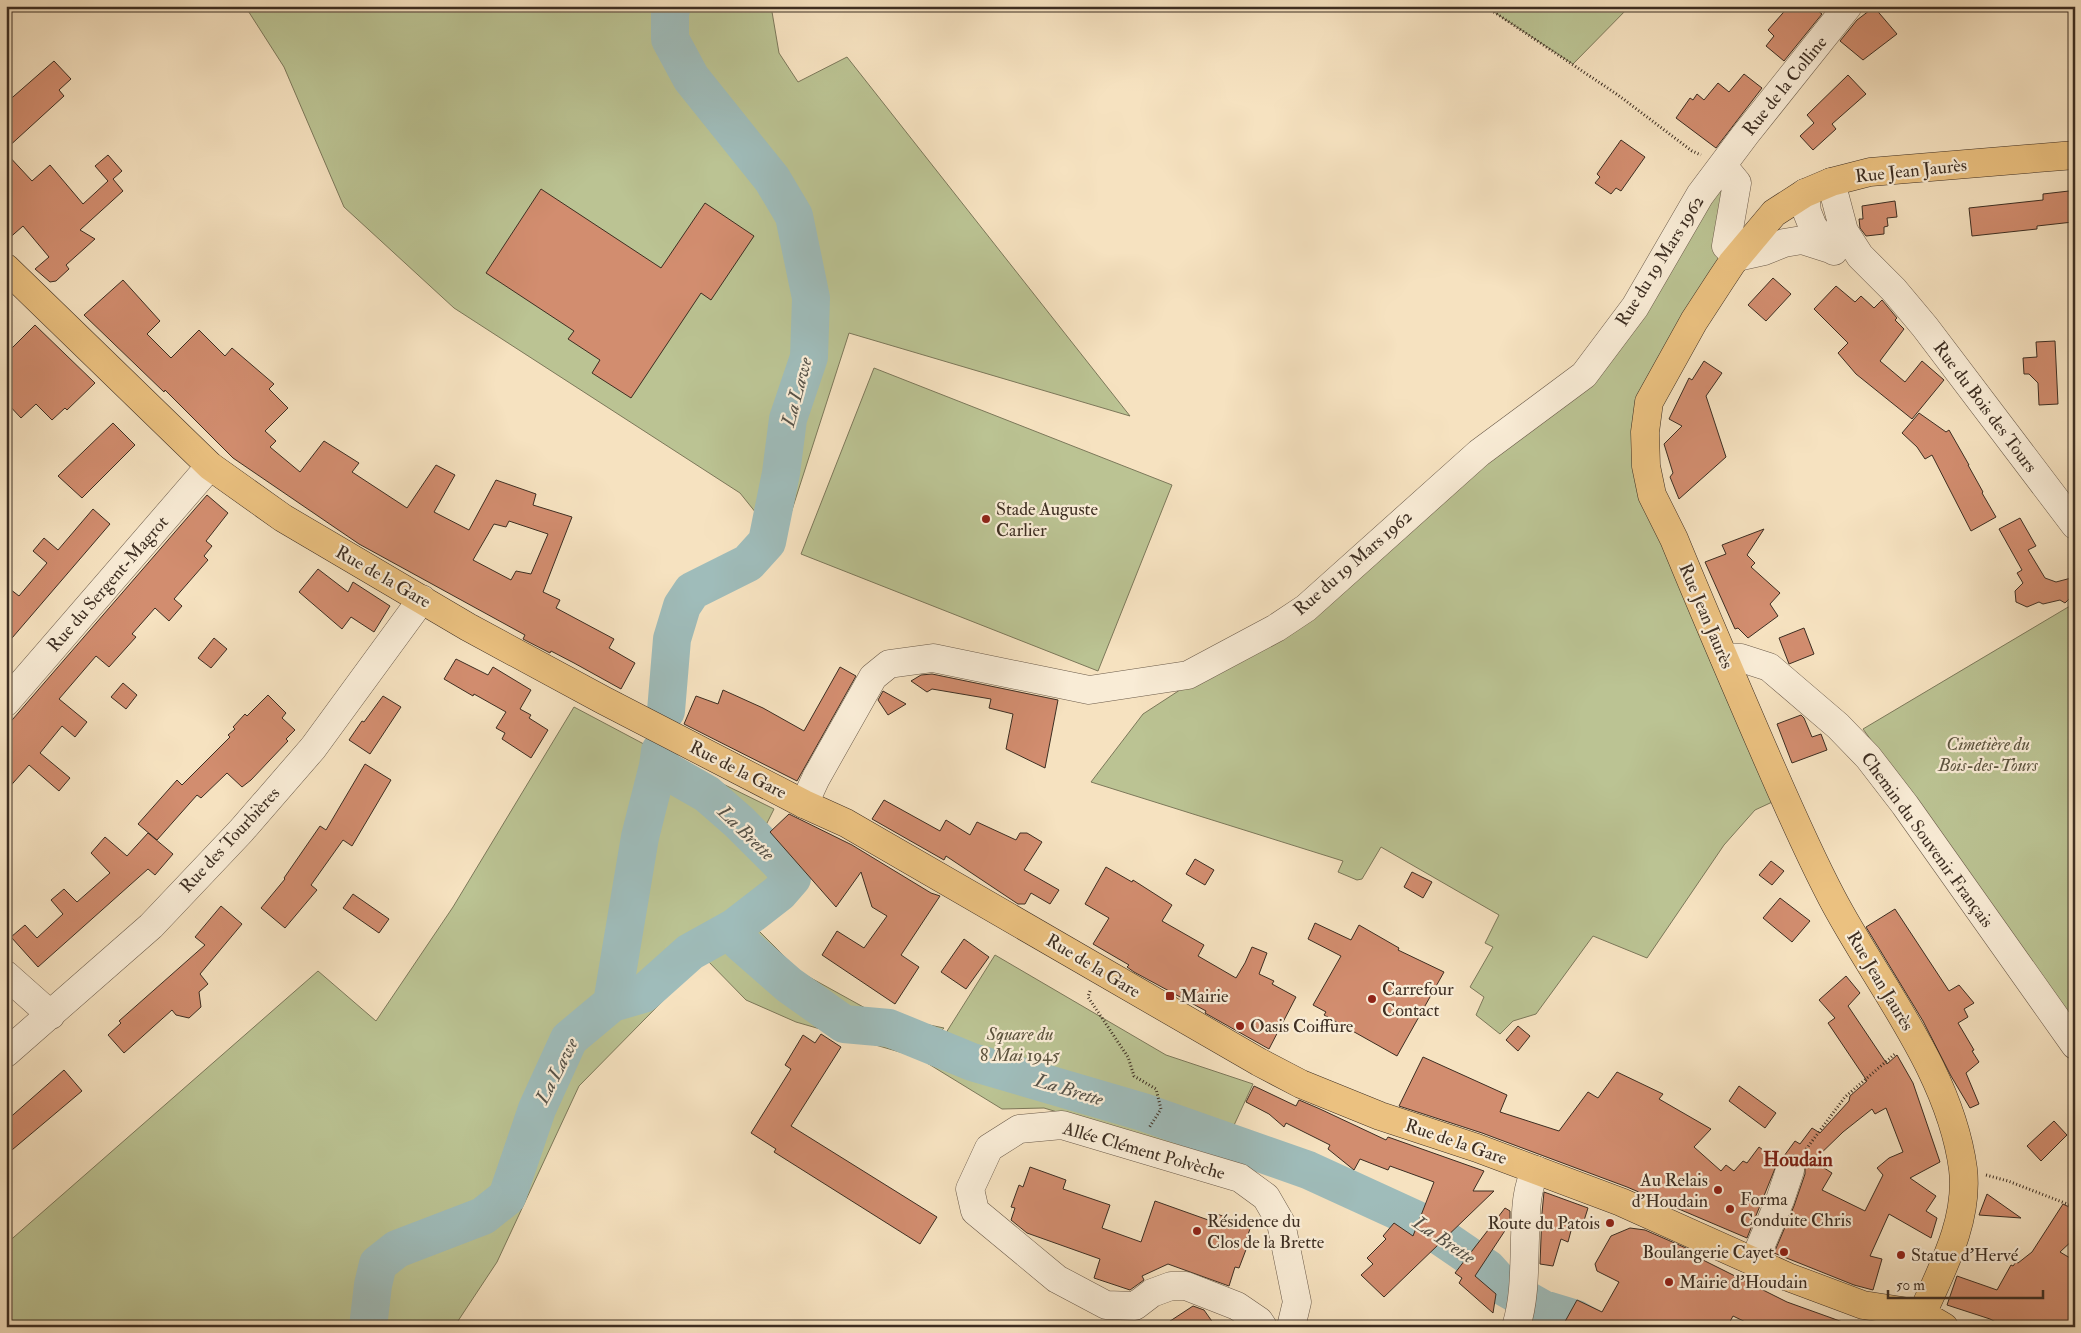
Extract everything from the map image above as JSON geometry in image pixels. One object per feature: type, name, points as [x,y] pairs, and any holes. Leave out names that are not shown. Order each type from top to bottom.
[{"type":"main road","name":"Rue Jean Jaurès","points":[[1927,1323],[1943,1267],[1958,1225],[1964,1193],[1961,1157],[1950,1112],[1916,1041],[1870,967],[1832,899],[1805,845],[1674,539],[1652,495],[1646,466],[1645,432],[1649,402],[1694,320],[1736,257],[1774,213],[1805,193],[1831,182],[1870,172],[2075,155]]},
{"type":"main road","name":"Rue de la Gare","points":[[6,268],[210,466],[282,518],[468,627],[603,700],[804,804],[846,823],[1252,1058],[1301,1084],[1380,1116],[1477,1148],[1622,1202],[1788,1277],[1863,1305],[1927,1323]]},
{"type":"street","name":"Rue de la Colline","points":[[1723,166],[1745,135],[1848,6]]},
{"type":"street","points":[[1723,166],[1737,183],[1726,246],[1736,257],[1764,251],[1784,243],[1802,240],[1830,249],[1894,290]]},
{"type":"street","name":"Rue du 19 Mars 1962","points":[[804,804],[816,778],[873,676],[890,664],[933,658],[1089,690],[1188,675],[1276,628],[1306,608],[1479,453],[1584,375],[1635,307],[1700,195],[1723,166]]},
{"type":"street","points":[[1831,182],[1844,231],[1860,256],[1894,290]]},
{"type":"street","points":[[1805,193],[1807,212],[1813,227],[1830,249]]},
{"type":"street","name":"Rue du Bois des Tours","points":[[1894,290],[1949,358],[2075,525]]},
{"type":"street","name":"Rue du Sergent-Magrot","points":[[6,702],[210,466]]},
{"type":"street","name":"Rue des Tourbières","points":[[6,1053],[151,926],[241,831],[313,748],[422,599]]},
{"type":"street","name":"Chemin du Souvenir Français","points":[[1724,657],[1741,658],[1769,667],[1838,726],[1868,757],[1905,805],[2075,1045]]},
{"type":"street","points":[[6,975],[51,1015]]},
{"type":"street","name":"Allée Clément Polvèche","points":[[1263,1327],[1258,1321],[1236,1306],[1186,1286],[1171,1286],[1152,1293],[1135,1306],[1106,1305],[1057,1279],[976,1212],[970,1189],[989,1148],[1019,1129],[1062,1125],[1240,1178],[1266,1197],[1282,1223],[1297,1302],[1291,1327]]},
{"type":"street","points":[[1520,1308],[1526,1206],[1529,1182],[1536,1170]]},
{"type":"street","points":[[1754,1261],[1780,1200],[1790,1170]]},
{"type":"path","points":[[1485,6],[1618,95],[1692,151],[1723,166]]},
{"type":"path","points":[[1097,969],[1088,997],[1128,1058],[1134,1076],[1156,1089],[1161,1109],[1148,1130]]},
{"type":"path","points":[[1790,1170],[1845,1097],[1894,1054]]},
{"type":"path","points":[[1994,1177],[2075,1207]]},
{"type":"green space","points":[[245,6],[771,6],[779,53],[798,82],[847,57],[1130,416],[849,333],[781,544],[740,493],[454,308],[344,207],[284,67]]},
{"type":"green space","points":[[1485,6],[1630,6],[1573,64]]},
{"type":"green space","points":[[1723,166],[1726,246],[1649,402],[1646,466],[1783,797],[1755,810],[1724,845],[1647,958],[1593,936],[1536,1014],[1513,1021],[1500,1034],[1476,1015],[1484,997],[1470,987],[1493,947],[1485,943],[1499,915],[1381,847],[1362,879],[1357,880],[1338,872],[1343,861],[1091,782],[1143,714],[1306,608],[1584,375]]},
{"type":"green space","name":"Stade Auguste Carlier","points":[[874,368],[1172,485],[1098,671],[801,554]]},
{"type":"green space","name":"Cimetière du Bois-des-Tours","points":[[2075,603],[2075,1022],[1863,729]]},
{"type":"green space","points":[[574,707],[674,760],[774,809],[761,835],[802,879],[752,924],[800,972],[876,1014],[944,1028],[917,1057],[796,1022],[746,1000],[705,958],[579,1086],[497,1262],[454,1327],[6,1327],[6,1244],[318,971],[376,1021],[453,907]]},
{"type":"green space","name":"Square du 8 Mai 1945","points":[[995,955],[1166,1055],[1253,1084],[1218,1160],[1044,1108],[1002,1109],[927,1063]]},
{"type":"building","points":[[1789,6],[1812,6],[1822,14],[1784,61],[1766,46],[1774,36],[1768,30]]},
{"type":"building","points":[[1874,7],[1897,34],[1863,60],[1840,41],[1857,20]]},
{"type":"building","points":[[54,61],[71,79],[59,90],[64,96],[6,149],[6,103]]},
{"type":"building","points":[[1744,74],[1762,88],[1716,148],[1676,118],[1690,98],[1693,100],[1697,94],[1704,100],[1718,83],[1729,92]]},
{"type":"building","points":[[1848,75],[1866,94],[1832,124],[1836,129],[1813,150],[1800,136],[1814,123],[1807,115]]},
{"type":"building","points":[[1621,140],[1645,157],[1621,191],[1616,188],[1611,194],[1595,183],[1600,177],[1597,174]]},
{"type":"building","points":[[6,153],[32,181],[50,165],[83,204],[108,181],[95,166],[108,155],[122,171],[113,179],[123,191],[80,230],[95,239],[66,265],[69,269],[56,281],[50,282],[35,269],[49,257],[23,226],[6,241]]},
{"type":"building","points":[[541,189],[661,268],[705,203],[754,236],[711,300],[701,293],[631,398],[592,373],[600,360],[568,339],[574,331],[486,273]]},
{"type":"building","points":[[2069,191],[2073,222],[2037,226],[2037,229],[1972,236],[1969,208],[2043,200],[2043,194]]},
{"type":"building","points":[[1895,201],[1897,217],[1887,218],[1888,226],[1884,227],[1884,234],[1866,236],[1860,228],[1859,219],[1863,219],[1862,206]]},
{"type":"building","points":[[1773,278],[1791,294],[1766,321],[1748,305]]},
{"type":"building","points":[[123,280],[160,321],[147,334],[171,358],[199,330],[225,356],[232,348],[274,384],[269,389],[288,408],[265,431],[276,441],[270,447],[300,472],[324,441],[359,463],[352,472],[407,508],[436,465],[455,475],[434,512],[469,530],[496,480],[536,494],[533,505],[572,517],[543,592],[560,600],[556,608],[614,639],[609,648],[635,663],[621,689],[551,651],[550,653],[523,639],[525,635],[359,544],[233,458],[165,390],[164,392],[84,315]],"holes":[[[509,521],[548,534],[531,574],[516,571],[511,580],[473,560],[494,524],[506,527]]]},
{"type":"building","points":[[1836,286],[1855,302],[1861,296],[1874,308],[1882,300],[1897,318],[1895,320],[1904,329],[1880,361],[1905,382],[1922,361],[1944,380],[1912,419],[1856,374],[1838,353],[1848,343],[1814,309]]},
{"type":"building","points":[[35,325],[95,383],[67,410],[65,408],[52,420],[36,404],[21,418],[6,402],[6,354]]},
{"type":"building","points":[[2055,341],[2058,404],[2039,405],[2038,383],[2029,374],[2024,374],[2023,358],[2037,357],[2036,342]]},
{"type":"building","points":[[1704,361],[1722,373],[1706,396],[1726,457],[1679,499],[1670,477],[1673,473],[1664,444],[1682,426],[1669,419],[1689,378],[1692,380]]},
{"type":"building","points":[[1919,413],[1946,432],[1949,430],[1996,517],[1971,531],[1932,455],[1925,459],[1917,447],[1902,433]]},
{"type":"building","points":[[113,423],[135,445],[82,498],[58,476]]},
{"type":"building","points":[[207,495],[228,513],[206,541],[212,546],[204,556],[208,560],[174,599],[182,606],[169,621],[155,608],[132,634],[136,637],[109,667],[96,656],[59,699],[87,722],[75,737],[62,726],[40,753],[70,778],[59,791],[29,765],[6,791],[6,727]]},
{"type":"building","points":[[93,509],[110,524],[6,645],[6,586],[19,596],[47,563],[33,551],[44,538],[58,550]]},
{"type":"building","points":[[2020,518],[2036,546],[2028,550],[2045,578],[2056,582],[2075,577],[2075,596],[2065,603],[2060,600],[2043,604],[2039,602],[2027,607],[2016,602],[2015,591],[2023,583],[2017,573],[2022,570],[1999,529]]},
{"type":"building","points":[[1764,529],[1747,555],[1755,563],[1751,567],[1780,593],[1770,604],[1778,616],[1748,638],[1738,628],[1735,629],[1705,562],[1726,554],[1722,545]]},
{"type":"building","points":[[318,569],[348,592],[353,582],[390,606],[374,632],[351,617],[342,629],[299,592]]},
{"type":"building","points":[[1804,628],[1814,654],[1789,664],[1779,638]]},
{"type":"building","points":[[214,638],[227,649],[211,668],[198,658]]},
{"type":"building","points":[[456,659],[488,675],[493,667],[531,690],[520,709],[531,715],[529,718],[548,730],[531,758],[502,739],[505,733],[496,728],[506,712],[444,679]]},
{"type":"building","points":[[840,667],[856,676],[797,781],[684,724],[696,696],[718,704],[723,690],[763,708],[804,731]]},
{"type":"building","points":[[932,674],[1058,700],[1045,768],[1006,749],[1013,714],[989,708],[991,699],[932,689],[927,692],[911,681],[921,675]]},
{"type":"building","points":[[123,683],[137,695],[126,709],[111,697]]},
{"type":"building","points":[[883,691],[906,704],[888,715],[878,700]]},
{"type":"building","points":[[268,695],[286,713],[282,718],[295,730],[286,739],[288,741],[251,780],[242,787],[227,773],[201,798],[197,795],[157,840],[138,824],[177,780],[182,785],[230,737],[228,735],[235,729],[233,727],[245,714],[247,716]]},
{"type":"building","points":[[383,696],[401,707],[370,754],[349,740]]},
{"type":"building","points":[[1801,715],[1812,737],[1821,734],[1827,750],[1792,763],[1777,724]]},
{"type":"building","points":[[365,764],[391,780],[352,846],[343,840],[311,885],[317,890],[285,928],[261,908],[285,879],[320,826],[326,830]]},
{"type":"building","points":[[884,800],[940,831],[946,820],[970,835],[977,822],[1016,840],[1020,833],[1027,833],[1042,842],[1024,870],[1059,890],[1050,904],[1031,893],[1025,904],[1018,904],[946,856],[944,860],[872,819]]},
{"type":"building","points":[[789,814],[852,845],[931,893],[940,896],[901,955],[919,967],[895,1004],[822,955],[837,931],[864,948],[887,916],[872,907],[861,872],[836,907],[770,832]]},
{"type":"building","points":[[148,833],[173,854],[155,875],[148,869],[38,967],[11,937],[25,925],[37,938],[63,914],[51,900],[64,889],[77,902],[110,873],[91,853],[105,837],[127,856]]},
{"type":"building","points":[[1195,859],[1214,870],[1205,885],[1186,874]]},
{"type":"building","points":[[1771,861],[1784,871],[1772,885],[1759,875]]},
{"type":"building","points":[[1106,867],[1132,882],[1133,880],[1172,905],[1162,921],[1204,945],[1198,956],[1236,978],[1252,947],[1267,953],[1259,974],[1274,981],[1272,984],[1296,997],[1269,1049],[1205,1013],[1206,1011],[1134,972],[1127,967],[1129,965],[1093,944],[1109,918],[1085,904]]},
{"type":"building","points":[[1412,872],[1432,882],[1423,898],[1404,887]]},
{"type":"building","points":[[353,894],[389,919],[379,933],[343,908]]},
{"type":"building","points":[[1780,898],[1810,921],[1792,942],[1763,918]]},
{"type":"building","points":[[221,906],[242,924],[200,974],[208,984],[199,992],[201,1007],[189,1018],[176,1015],[172,1010],[124,1053],[108,1035],[121,1023],[119,1021],[205,945],[195,937]]},
{"type":"building","points":[[1895,909],[1949,991],[1959,985],[1974,1003],[1964,1009],[1968,1017],[1958,1023],[1979,1062],[1966,1073],[1979,1104],[1970,1108],[1951,1076],[1923,1021],[1866,927]]},
{"type":"building","points":[[1315,923],[1351,940],[1359,925],[1399,948],[1398,950],[1444,972],[1397,1056],[1324,1015],[1326,1012],[1313,1005],[1341,956],[1308,939]]},
{"type":"building","points":[[964,939],[989,957],[966,989],[941,972]]},
{"type":"building","points":[[1846,976],[1860,993],[1848,1006],[1887,1064],[1897,1055],[1913,1083],[1940,1162],[1910,1178],[1936,1196],[1926,1211],[1937,1218],[1931,1238],[1889,1214],[1870,1256],[1882,1259],[1873,1290],[1854,1285],[1774,1253],[1805,1174],[1805,1166],[1801,1159],[1794,1155],[1784,1156],[1795,1141],[1800,1144],[1812,1128],[1820,1133],[1849,1101],[1850,1096],[1867,1081],[1828,1023],[1835,1018],[1819,1000]],"holes":[[[1886,1108],[1903,1152],[1889,1158],[1877,1168],[1883,1175],[1865,1211],[1822,1190],[1832,1173],[1813,1161],[1843,1132],[1872,1109],[1875,1114]]]},
{"type":"building","points":[[1518,1026],[1530,1036],[1518,1051],[1506,1040]]},
{"type":"building","points":[[821,1034],[841,1047],[791,1126],[937,1217],[920,1244],[774,1152],[776,1149],[751,1133],[791,1069],[785,1065],[803,1035],[815,1043]]},
{"type":"building","points":[[1423,1057],[1507,1095],[1500,1112],[1559,1131],[1588,1092],[1598,1098],[1617,1072],[1663,1094],[1659,1099],[1711,1129],[1694,1147],[1721,1171],[1726,1165],[1734,1171],[1743,1161],[1747,1163],[1759,1147],[1778,1161],[1747,1238],[1627,1187],[1482,1133],[1399,1106]]},
{"type":"building","points":[[64,1070],[82,1091],[6,1155],[6,1121]]},
{"type":"building","points":[[1254,1086],[1296,1106],[1299,1100],[1386,1140],[1388,1137],[1484,1171],[1473,1191],[1494,1191],[1384,1297],[1361,1275],[1373,1264],[1367,1258],[1386,1239],[1383,1236],[1394,1223],[1413,1236],[1434,1182],[1390,1166],[1388,1170],[1360,1159],[1354,1170],[1328,1149],[1330,1145],[1286,1123],[1284,1127],[1269,1114],[1246,1102]]},
{"type":"building","points":[[1739,1086],[1776,1113],[1765,1128],[1729,1101]]},
{"type":"building","points":[[2054,1121],[2067,1135],[2041,1161],[2027,1146]]},
{"type":"building","name":"Résidence du Clos de la Brette","points":[[1030,1167],[1066,1180],[1063,1189],[1110,1205],[1102,1228],[1141,1242],[1155,1201],[1211,1221],[1214,1213],[1251,1226],[1244,1246],[1247,1247],[1239,1268],[1235,1267],[1229,1286],[1168,1264],[1142,1276],[1144,1280],[1130,1290],[1094,1278],[1100,1259],[1027,1233],[1011,1220],[1015,1208],[1011,1207],[1019,1185],[1023,1187]]},
{"type":"building","points":[[1544,1192],[1588,1208],[1581,1230],[1572,1227],[1568,1242],[1561,1239],[1553,1266],[1540,1264]]},
{"type":"building","points":[[1987,1194],[2021,1218],[1979,1215]]},
{"type":"building","points":[[2063,1204],[2075,1210],[2075,1238],[2060,1252],[2075,1261],[2075,1327],[2005,1327],[1990,1319],[1947,1305],[1957,1276],[1997,1290],[2011,1265],[2013,1266],[2016,1262],[2018,1263],[2032,1252]]},
{"type":"building","points":[[1505,1208],[1510,1211],[1510,1223],[1475,1276],[1496,1294],[1493,1313],[1459,1283],[1462,1278],[1455,1273]]},
{"type":"building","points":[[1630,1228],[1645,1230],[1702,1255],[1701,1259],[1787,1302],[1851,1325],[1851,1327],[1756,1327],[1733,1316],[1727,1327],[1562,1327],[1577,1300],[1602,1312],[1619,1282],[1597,1271],[1595,1264],[1611,1236]]},
{"type":"building","points":[[1193,1306],[1204,1310],[1216,1327],[1161,1327]]},
{"type":"waterway","name":"La Lawe","points":[[666,711],[672,639],[682,606],[692,591],[748,563],[767,542],[781,473],[788,419],[809,357],[811,298],[794,216],[772,179],[691,78],[670,39],[670,13],[672,6]]},
{"type":"waterway","name":"La Lawe","points":[[368,1327],[373,1285],[378,1264],[397,1249],[483,1216],[507,1197],[537,1109],[569,1039],[612,1003],[640,837],[660,751]]},
{"type":"waterway","name":"La Brette","points":[[658,766],[707,794],[739,822],[781,864],[792,878],[779,893],[735,927],[741,943],[789,985],[844,1024],[889,1028],[972,1062],[1143,1112],[1308,1170],[1415,1219],[1488,1269],[1504,1287],[1543,1309],[1576,1319],[1590,1327]]},
{"type":"waterway","points":[[612,1003],[643,994],[690,952],[735,927]]},
{"type":"place","name":"Stade Auguste Carlier","points":[[986,519]]},
{"type":"place","name":"Mairie","points":[[1170,996]]},
{"type":"place","name":"Carrefour Contact","points":[[1372,999]]},
{"type":"place","name":"Oasis Coiffure","points":[[1240,1026]]},
{"type":"place","name":"Au Relais d'Houdain","points":[[1718,1190]]},
{"type":"place","name":"Forma Conduite Chris","points":[[1730,1209]]},
{"type":"place","name":"Route du Patois","points":[[1610,1223]]},
{"type":"place","name":"Résidence du Clos de la Brette","points":[[1197,1231]]},
{"type":"place","name":"Boulangerie Cayet","points":[[1784,1252]]},
{"type":"place","name":"Statue d'Hervé","points":[[1901,1255]]},
{"type":"place","name":"Mairie d'Houdain","points":[[1669,1282]]},
{"type":"district","name":"Houdain","points":[[1798,1159]]}]
